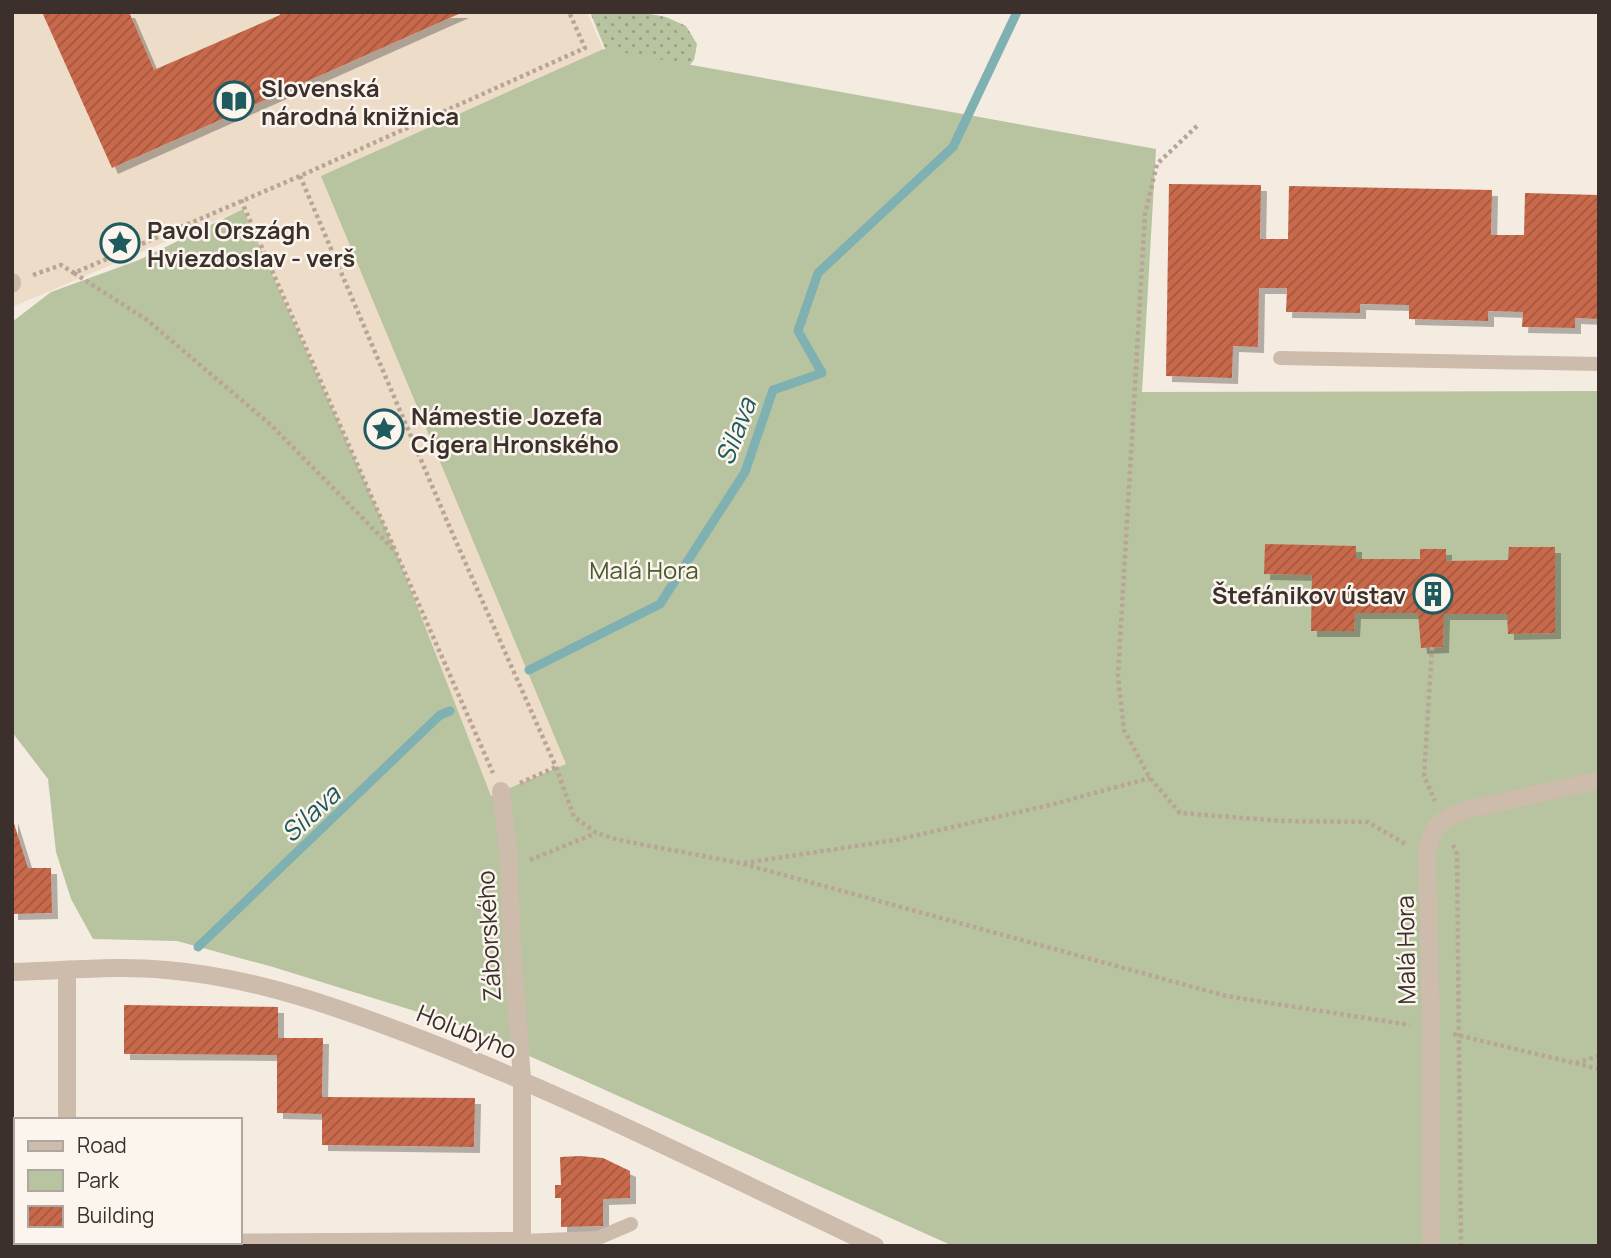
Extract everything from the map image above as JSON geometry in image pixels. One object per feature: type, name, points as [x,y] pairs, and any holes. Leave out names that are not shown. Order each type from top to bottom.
[{"type":"street","points":[[1442,820],[1470,808],[1599,780]]},
{"type":"street","name":"Záborského","points":[[501,791],[509,868],[522,1079],[522,1243]]},
{"type":"street","name":"Malá Hora","points":[[1431,1246],[1431,1029],[1427,856],[1434,829],[1442,820]]},
{"type":"street","name":"Holubyho","points":[[12,972],[127,968],[166,970],[245,984],[370,1019],[522,1079],[875,1246]]},
{"type":"street","points":[[67,971],[67,1118]]},
{"type":"street","points":[[242,1244],[522,1243]]},
{"type":"street","points":[[12,1244],[67,1244]]},
{"type":"lane","points":[[1280,358],[1599,364]]},
{"type":"lane","points":[[522,1243],[598,1238],[631,1224]]},
{"type":"path","points":[[74,273],[300,176],[585,48],[569,12]]},
{"type":"path","points":[[1197,126],[1157,164],[1145,214],[1118,676],[1124,730],[1150,778],[1180,813],[1282,821],[1368,822],[1427,856]]},
{"type":"path","points":[[300,176],[450,528],[556,767],[574,817],[597,833],[619,840],[740,863],[1226,996],[1431,1029],[1599,1069]]},
{"type":"path","points":[[242,200],[501,791],[556,767]]},
{"type":"path","points":[[13,283],[61,265],[147,320],[271,425],[396,552]]},
{"type":"path","points":[[1432,647],[1424,776],[1457,854],[1461,1246]]},
{"type":"path","points":[[740,863],[896,840],[1050,805],[1150,778]]},
{"type":"path","points":[[509,868],[597,833]]},
{"type":"path","points":[[1575,1064],[1599,1056]]},
{"type":"green space","points":[[590,12],[640,12],[666,17],[686,26],[697,44],[694,60],[681,75],[623,92]]},
{"type":"green space","name":"Malá Hora","points":[[603,49],[1156,149],[1142,392],[1599,391],[1599,1246],[953,1246],[460,1025],[273,967],[177,941],[93,939],[71,899],[56,852],[48,779],[12,732],[12,322],[51,292],[139,260],[243,209]]},
{"type":"shaded area","name":"Námestie Jozefa Cígera Hronského","points":[[12,12],[587,12],[603,49],[321,176],[566,764],[491,796],[396,552],[243,209],[12,307]]},
{"type":"building","points":[[42,12],[129,12],[154,70],[280,15],[279,12],[463,12],[112,168]]},
{"type":"building","points":[[1169,184],[1261,185],[1260,239],[1288,239],[1289,186],[1492,190],[1491,235],[1524,235],[1525,193],[1599,195],[1599,319],[1575,318],[1575,328],[1522,327],[1523,312],[1488,311],[1488,321],[1409,319],[1409,305],[1360,304],[1360,313],[1286,312],[1287,288],[1259,288],[1258,347],[1233,346],[1232,378],[1166,376]]},
{"type":"building","name":"Štefánikov ústav","points":[[1265,544],[1356,546],[1356,559],[1420,559],[1420,549],[1446,549],[1446,561],[1508,560],[1509,547],[1555,547],[1555,633],[1508,634],[1507,614],[1444,614],[1443,647],[1421,648],[1418,613],[1355,613],[1354,631],[1311,631],[1312,575],[1264,574]]},
{"type":"building","points":[[12,817],[28,868],[51,868],[52,913],[12,914]]},
{"type":"building","points":[[124,1005],[278,1007],[278,1038],[323,1038],[322,1097],[475,1098],[474,1147],[322,1145],[322,1114],[277,1113],[277,1055],[124,1054]]},
{"type":"building","points":[[560,1157],[603,1158],[630,1171],[630,1198],[603,1199],[603,1226],[561,1227],[561,1198],[555,1198],[555,1185],[561,1185]]},
{"type":"waterway","name":"Silava","points":[[529,670],[660,604],[745,472],[773,390],[822,373],[798,331],[818,273],[953,147],[1017,12]]},
{"type":"waterway","name":"Silava","points":[[198,947],[440,715],[450,711]]},
{"type":"place","name":"Slovenská národná knižnica","points":[[234,101]]},
{"type":"place","name":"Pavol Országh Hviezdoslav - verš","points":[[120,243]]},
{"type":"place","name":"Námestie Jozefa Cígera Hronského","points":[[384,429]]},
{"type":"place","name":"Štefánikov ústav","points":[[1433,594]]}]
